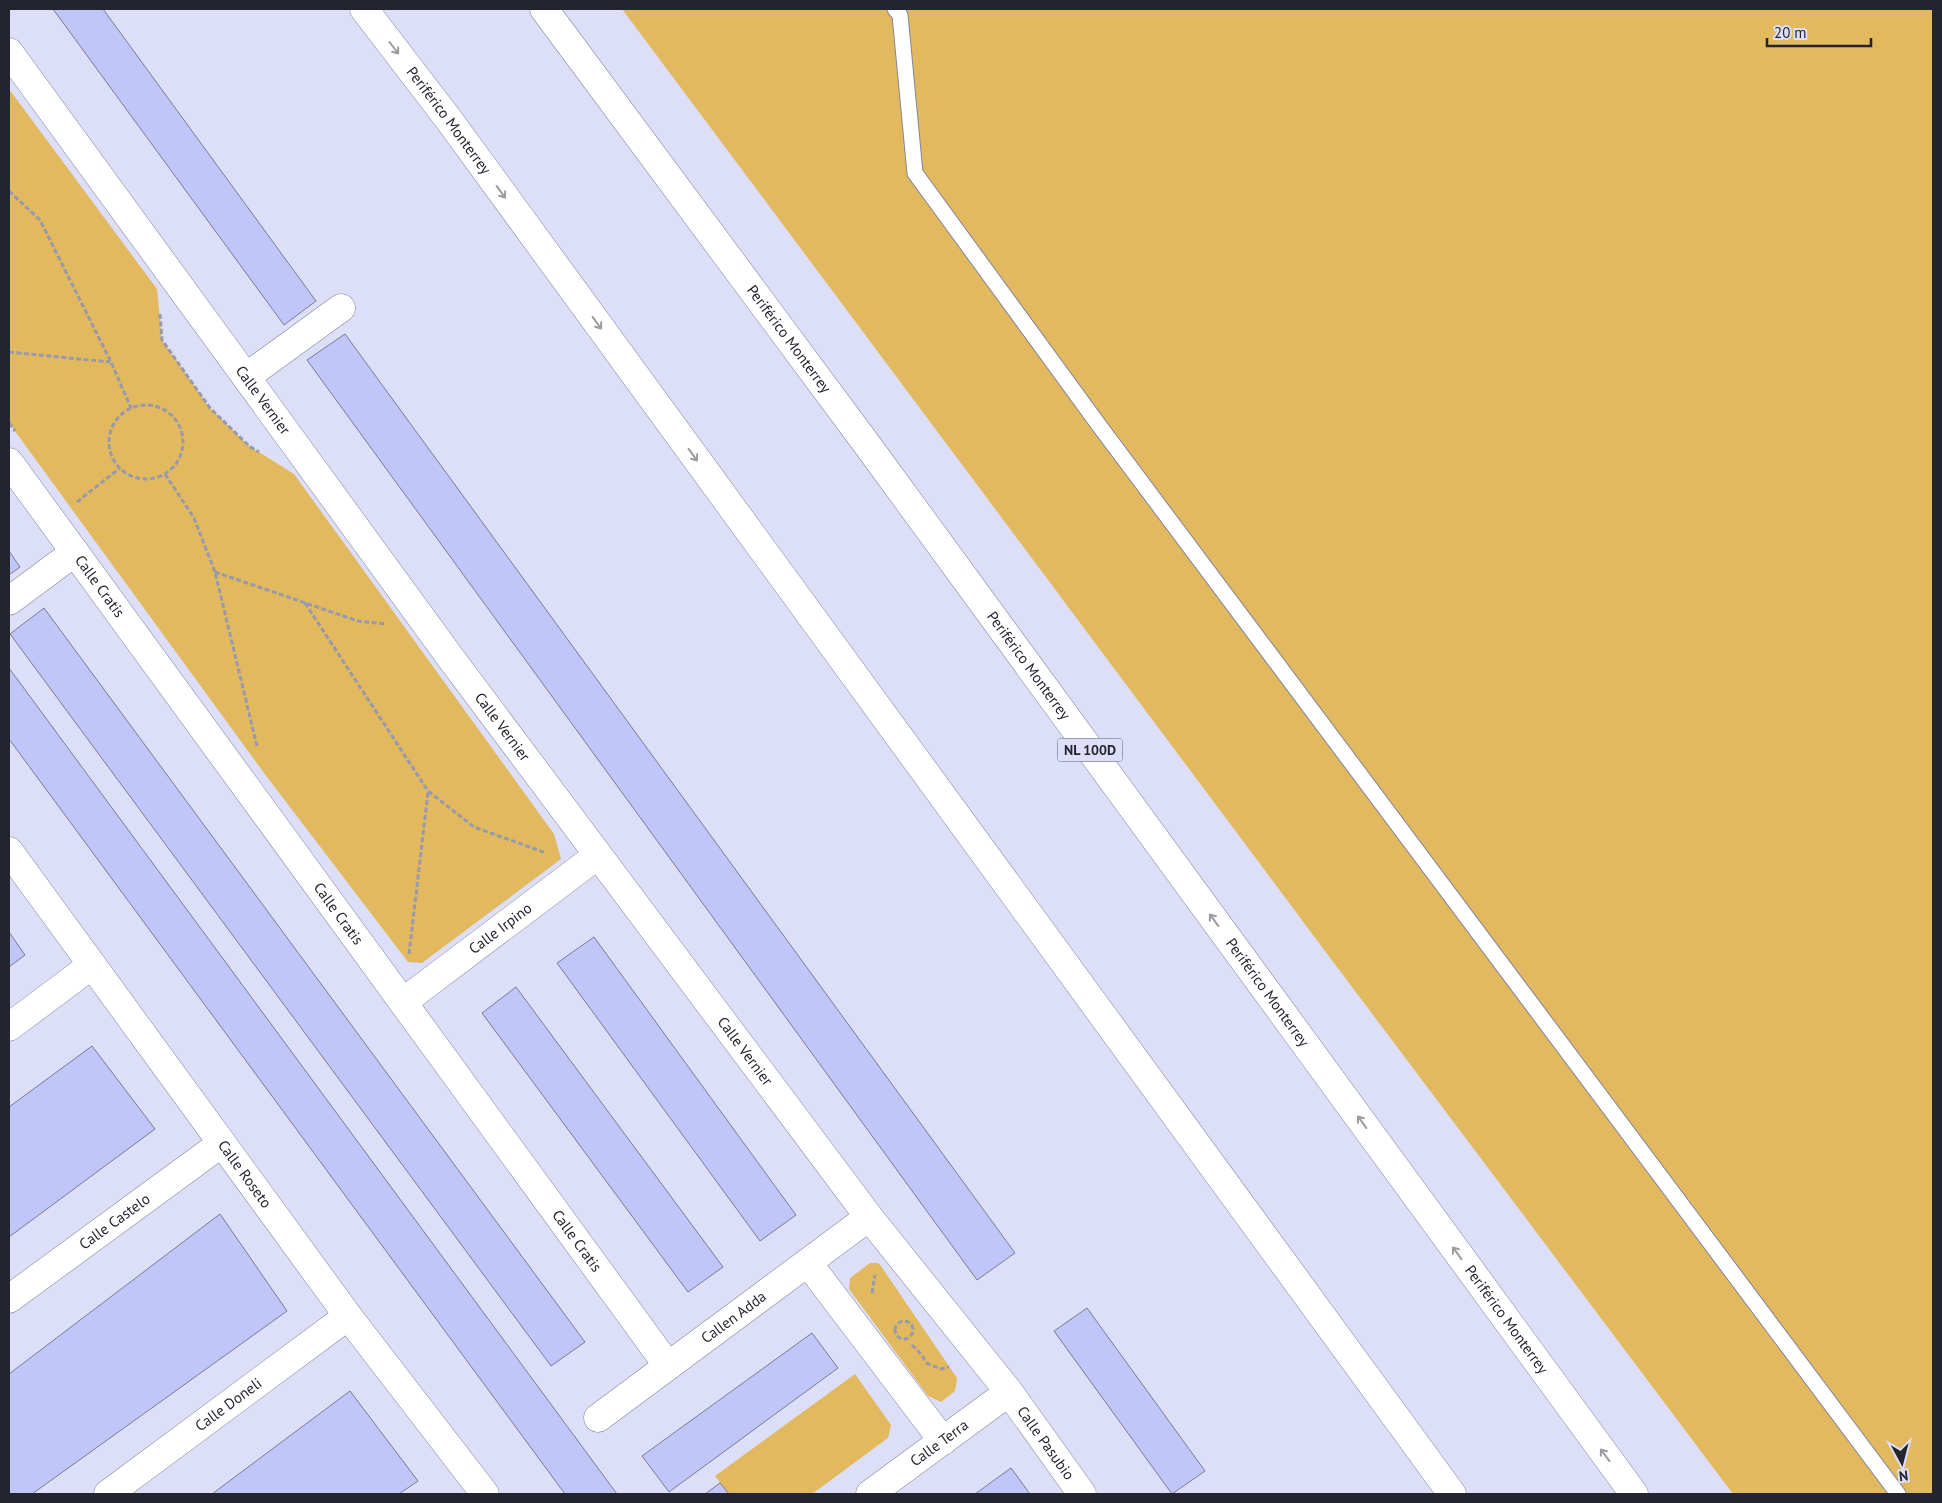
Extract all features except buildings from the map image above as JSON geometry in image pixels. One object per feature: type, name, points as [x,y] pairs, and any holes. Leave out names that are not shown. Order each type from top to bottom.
[{"type":"main road","name":"Periférico Monterrey","points":[[364,9],[454,128],[1452,1494]]},
{"type":"main road","name":"Periférico Monterrey","points":[[544,9],[871,450],[1634,1494]]},
{"type":"main road","name":"Calle Vernier","points":[[9,52],[456,665],[869,1218],[1009,1392]]},
{"type":"main road","points":[[246,377],[341,308]]},
{"type":"main road","name":"Calle Cratis","points":[[9,462],[668,1366]]},
{"type":"main road","points":[[9,601],[75,552]]},
{"type":"main road","name":"Calle Roseto","points":[[9,851],[348,1316],[485,1494]]},
{"type":"main road","name":"Calle Irpino","points":[[403,1002],[598,855]]},
{"type":"main road","points":[[9,1027],[92,965]]},
{"type":"main road","name":"Calle Castelo","points":[[9,1299],[222,1143]]},
{"type":"main road","name":"Callen Adda","points":[[598,1418],[869,1218]]},
{"type":"main road","points":[[808,1263],[943,1441]]},
{"type":"main road","name":"Calle Doneli","points":[[108,1494],[348,1316]]},
{"type":"main road","name":"Calle Terra","points":[[870,1494],[1009,1392]]},
{"type":"main road","name":"Calle Pasubio","points":[[1009,1392],[1082,1494]]},
{"type":"lane","points":[[895,9],[900,15],[915,173],[1116,448],[1898,1494]]},
{"type":"path","points":[[9,191],[40,220],[111,362],[131,408]]},
{"type":"path","points":[[159,306],[162,340],[199,393],[210,408],[242,440],[264,455]]},
{"type":"path","points":[[9,352],[111,362]]},
{"type":"path","points":[[143,405],[161,408],[176,419],[182,430],[184,443],[181,456],[165,474],[153,478],[141,478],[130,475],[120,468],[113,459],[109,447],[113,424],[131,408],[143,405]]},
{"type":"path","points":[[71,507],[120,468]]},
{"type":"path","points":[[165,474],[194,518],[215,572],[259,754]]},
{"type":"path","points":[[215,572],[358,621],[395,625]]},
{"type":"path","points":[[305,603],[428,791],[474,827],[552,855]]},
{"type":"path","points":[[408,962],[428,791]]},
{"type":"path","points":[[872,1294],[873,1277],[877,1272]]},
{"type":"path","points":[[904,1321],[909,1322],[912,1331],[910,1336],[904,1339],[899,1337],[894,1330],[898,1323],[904,1321]]},
{"type":"path","points":[[925,1363],[941,1369],[950,1366]]},
{"type":"shaded area","points":[[622,9],[1933,9],[1933,1494],[1733,1494]]},
{"type":"shaded area","points":[[9,89],[157,289],[162,340],[210,408],[249,446],[294,474],[554,834],[561,859],[422,963],[408,962],[264,773],[9,423]]},
{"type":"shaded area","points":[[870,1263],[878,1263],[881,1266],[957,1378],[955,1391],[941,1402],[928,1396],[849,1289],[850,1278]]},
{"type":"shaded area","points":[[855,1374],[891,1425],[888,1438],[812,1494],[729,1494],[715,1476]]}]
